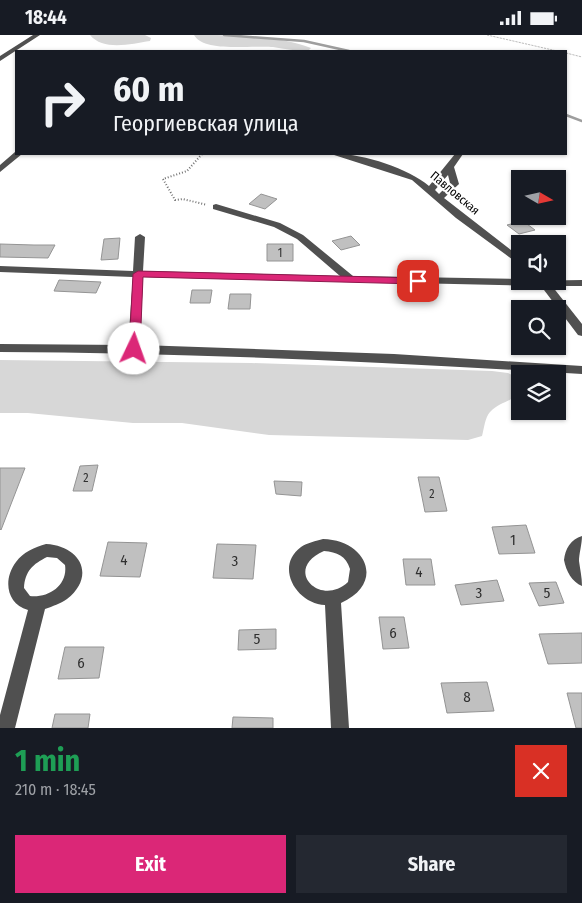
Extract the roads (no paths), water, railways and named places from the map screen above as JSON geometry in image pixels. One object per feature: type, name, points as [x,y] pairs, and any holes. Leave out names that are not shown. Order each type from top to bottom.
[{"type":"street","points":[[17,50],[37,35]]},
{"type":"street","points":[[0,52],[13,53]]},
{"type":"street","points":[[0,59],[13,53]]},
{"type":"street","points":[[0,169],[17,155]]},
{"type":"street","name":"Павловская","points":[[340,155],[406,173],[415,178],[511,255]]},
{"type":"street","points":[[430,190],[450,167],[457,155]]},
{"type":"street","points":[[439,198],[455,184],[450,167]]},
{"type":"street","points":[[216,207],[277,225],[300,237],[350,279]]},
{"type":"street","points":[[134,349],[140,237]]},
{"type":"street","points":[[0,269],[138,274],[511,281]]},
{"type":"street","points":[[566,283],[582,283]]},
{"type":"street","points":[[550,290],[582,332]]},
{"type":"street","points":[[0,348],[134,349],[394,358],[582,370]]},
{"type":"street","points":[[582,543],[575,548],[572,555],[572,564],[582,579]]},
{"type":"street","points":[[333,598],[340,728]]},
{"type":"street","points":[[6,728],[38,604]]},
{"type":"waterway","points":[[224,35],[304,41],[344,50]]},
{"type":"waterway","points":[[567,115],[582,121]]}]
